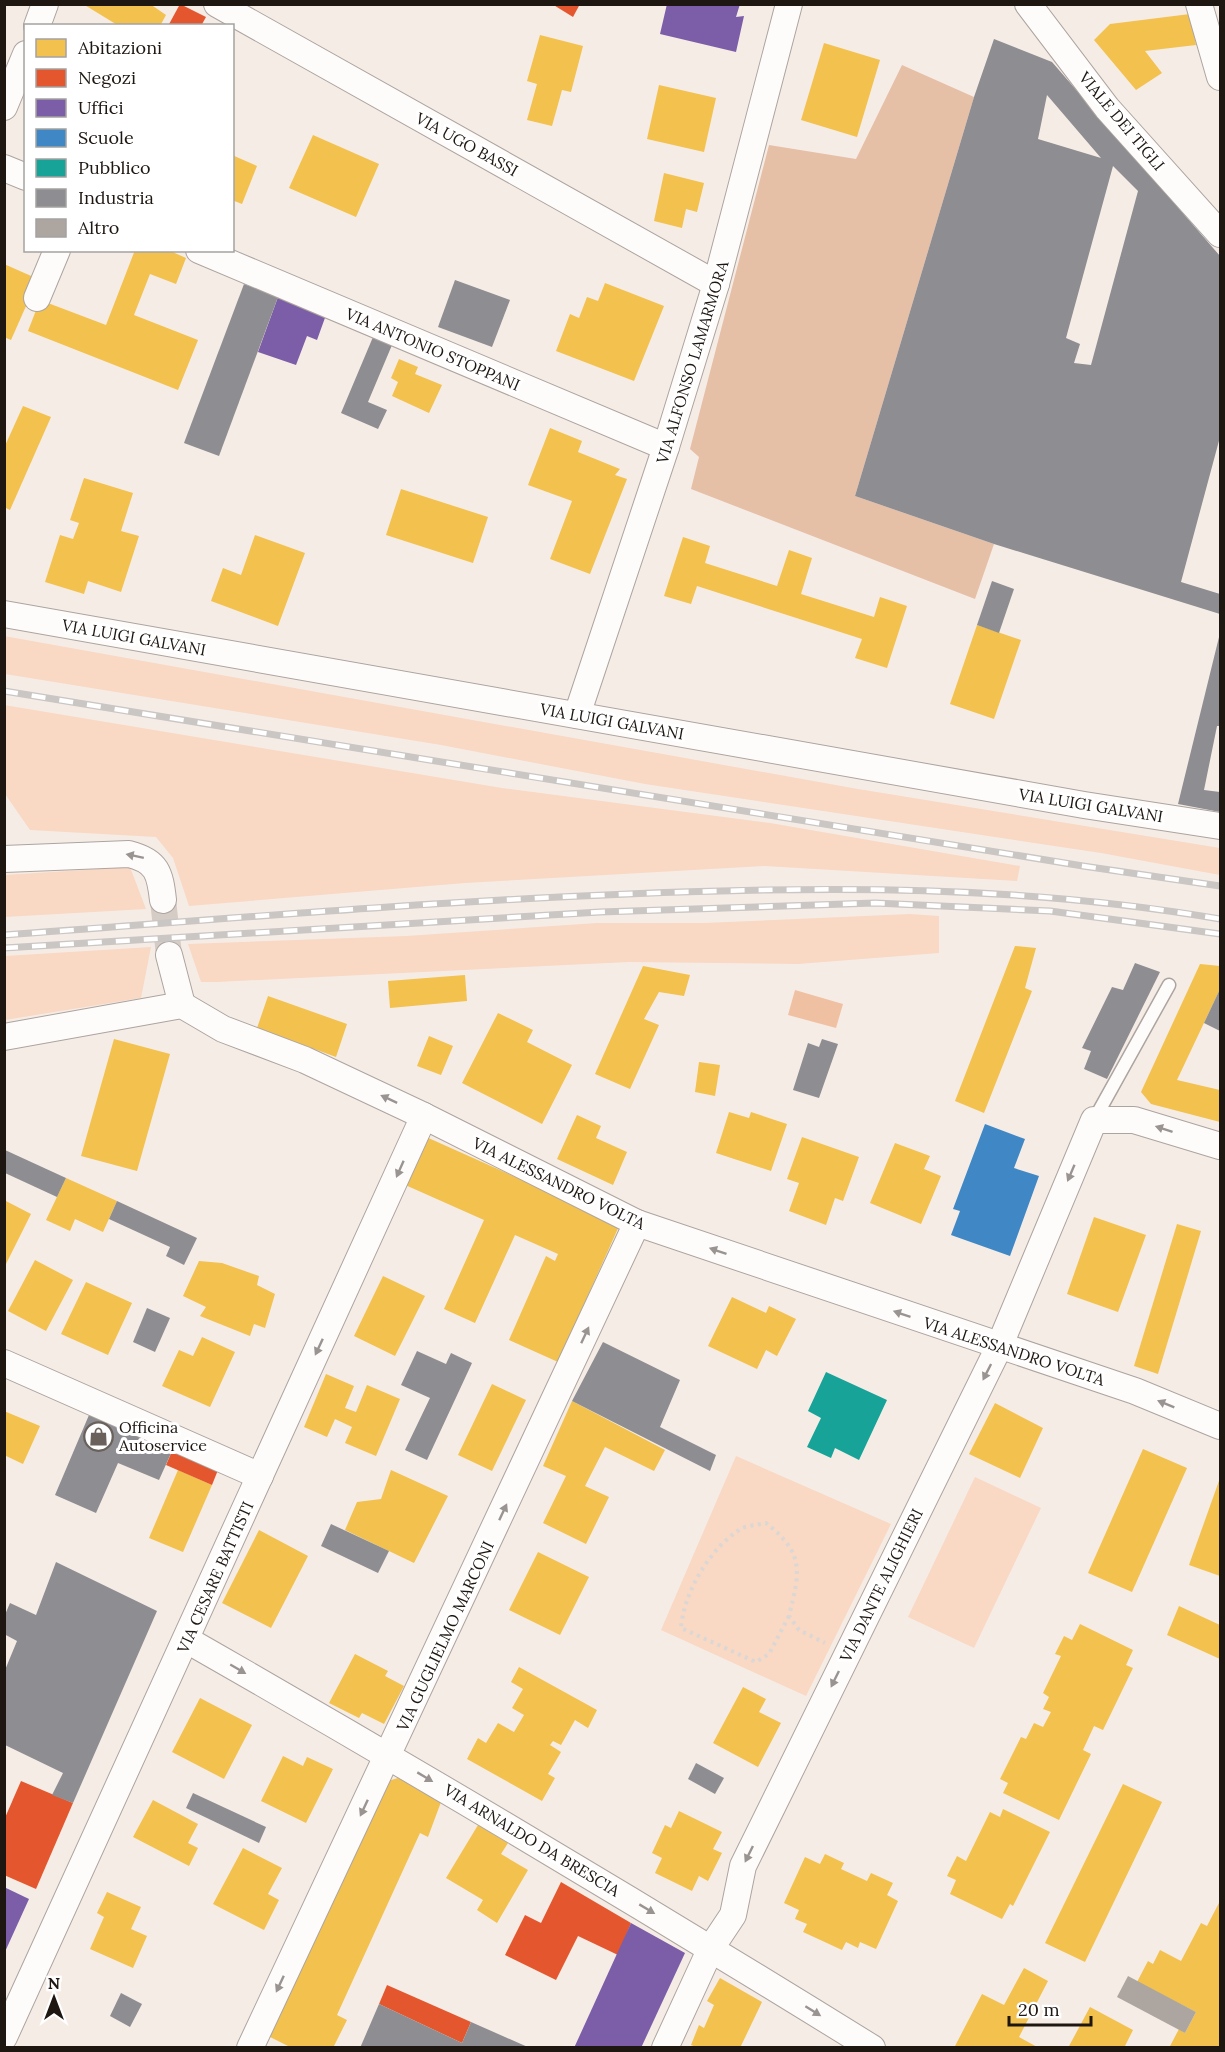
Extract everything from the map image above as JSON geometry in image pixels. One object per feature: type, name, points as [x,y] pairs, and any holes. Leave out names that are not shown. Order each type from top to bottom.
[{"type":"street","points":[[38,24],[45,4]]},
{"type":"street","name":"VIA UGO BASSI","points":[[217,4],[716,284]]},
{"type":"street","name":"VIA ALFONSO LAMARMORA","points":[[577,715],[666,447],[716,284],[789,4]]},
{"type":"street","name":"VIALE DEI TIGLI","points":[[1028,4],[1107,108],[1221,234]]},
{"type":"street","points":[[1199,4],[1221,77]]},
{"type":"street","points":[[4,107],[24,59]]},
{"type":"street","points":[[4,168],[24,176]]},
{"type":"street","points":[[37,298],[56,252]]},
{"type":"street","name":"VIA ANTONIO STOPPANI","points":[[204,252],[666,447]]},
{"type":"street","name":"VIA LUIGI GALVANI","points":[[4,614],[1221,826]]},
{"type":"street","points":[[4,859],[129,854],[145,858],[154,866],[163,900]]},
{"type":"street","points":[[4,1037],[182,1005],[169,955]]},
{"type":"street","name":"VIA ALESSANDRO VOLTA","points":[[182,1005],[223,1029],[305,1060],[424,1116],[637,1223],[1134,1391],[1221,1426]]},
{"type":"street","name":"VIA CESARE BATTISTI","points":[[4,2037],[424,1116]]},
{"type":"street","points":[[1094,1120],[1134,1120],[1221,1146]]},
{"type":"street","name":"VIA DANTE ALIGHIERI","points":[[665,2048],[711,1948],[733,1915],[743,1866],[999,1347],[1094,1120]]},
{"type":"street","name":"VIA GUGLIELMO MARCONI","points":[[250,2048],[637,1223]]},
{"type":"street","points":[[4,1363],[260,1476]]},
{"type":"street","name":"VIA ARNALDO DA BRESCIA","points":[[187,1640],[389,1755],[711,1948],[872,2048]]},
{"type":"lane","points":[[1094,1120],[1169,985]]},
{"type":"path","points":[[766,1523],[794,1550],[798,1580],[789,1616],[769,1654],[756,1662],[681,1628],[692,1589],[714,1552],[741,1528],[766,1523]]},
{"type":"path","points":[[789,1616],[800,1630],[848,1654]]},
{"type":"shaded area","points":[[902,65],[974,97],[855,496],[994,544],[975,599],[691,489],[699,457],[690,449],[769,145],[856,159]]},
{"type":"shaded area","points":[[4,636],[858,789],[1220,848],[1220,875],[1101,853],[645,784],[441,745],[5,674]]},
{"type":"shaded area","points":[[4,705],[502,788],[770,823],[1020,866],[1017,881],[765,866],[465,883],[189,906],[173,858],[156,837],[30,830],[5,794]]},
{"type":"shaded area","points":[[130,867],[146,909],[5,917],[5,875]]},
{"type":"shaded area","points":[[910,914],[939,916],[939,953],[798,964],[629,962],[201,982],[188,944],[406,936],[597,923],[704,923]]},
{"type":"shaded area","points":[[151,947],[141,998],[5,1020],[5,956]]},
{"type":"shaded area","points":[[795,990],[843,1004],[836,1028],[788,1015]]},
{"type":"shaded area","points":[[736,1456],[891,1524],[806,1696],[661,1630]]},
{"type":"shaded area","points":[[975,1477],[1041,1508],[974,1648],[908,1617]]},
{"type":"building: Abitazioni","points":[[83,4],[150,4],[166,15],[161,24],[116,24]]},
{"type":"building: Abitazioni","points":[[1190,14],[1196,45],[1145,51],[1162,73],[1136,90],[1094,40],[1110,24]]},
{"type":"building: Abitazioni","points":[[540,35],[583,46],[571,92],[562,90],[552,126],[527,120],[537,84],[527,81]]},
{"type":"building: Abitazioni","points":[[824,43],[880,60],[857,137],[801,120]]},
{"type":"building: Abitazioni","points":[[659,85],[716,98],[704,152],[647,139]]},
{"type":"building: Abitazioni","points":[[313,135],[379,164],[356,217],[289,188]]},
{"type":"building: Abitazioni","points":[[234,156],[257,166],[242,204],[234,201]]},
{"type":"building: Abitazioni","points":[[664,173],[704,183],[697,212],[686,209],[682,228],[654,221]]},
{"type":"building: Abitazioni","points":[[134,252],[172,252],[186,258],[176,284],[150,274],[134,315],[198,340],[178,390],[28,331],[40,300],[106,325]]},
{"type":"building: Abitazioni","points":[[4,264],[38,279],[11,340],[4,337]]},
{"type":"building: Abitazioni","points":[[605,283],[664,306],[634,381],[556,351],[570,314],[579,318],[587,297],[598,301]]},
{"type":"building: Abitazioni","points":[[399,359],[418,367],[415,374],[442,385],[429,413],[392,396],[398,382],[391,378]]},
{"type":"building: Abitazioni","points":[[23,406],[51,417],[10,510],[4,507],[4,448]]},
{"type":"building: Abitazioni","points":[[550,428],[582,441],[578,452],[620,469],[615,475],[627,479],[590,574],[550,559],[572,501],[528,485]]},
{"type":"building: Abitazioni","points":[[84,478],[133,493],[121,531],[139,536],[121,592],[88,581],[84,594],[45,582],[60,535],[73,539],[79,523],[70,520]]},
{"type":"building: Abitazioni","points":[[401,489],[488,517],[473,563],[386,535]]},
{"type":"building: Abitazioni","points":[[255,535],[305,553],[278,626],[211,601],[223,568],[241,575]]},
{"type":"building: Abitazioni","points":[[683,537],[710,546],[705,563],[777,586],[789,550],[812,558],[801,594],[874,617],[880,597],[907,606],[887,668],[855,658],[862,639],[697,586],[691,604],[664,596]]},
{"type":"building: Abitazioni","points":[[977,625],[1021,640],[994,719],[950,704]]},
{"type":"building: Abitazioni","points":[[1015,946],[1036,948],[1025,988],[1032,991],[984,1113],[955,1101]]},
{"type":"building: Abitazioni","points":[[1200,964],[1220,966],[1220,989],[1177,1080],[1220,1090],[1220,1122],[1151,1104],[1141,1092]]},
{"type":"building: Abitazioni","points":[[643,966],[690,975],[684,996],[659,992],[644,1019],[659,1025],[630,1089],[595,1074]]},
{"type":"building: Abitazioni","points":[[465,975],[467,1001],[390,1008],[388,981]]},
{"type":"building: Abitazioni","points":[[268,996],[347,1024],[336,1057],[257,1028]]},
{"type":"building: Abitazioni","points":[[498,1013],[533,1030],[527,1042],[572,1065],[542,1124],[462,1083]]},
{"type":"building: Abitazioni","points":[[429,1036],[453,1046],[441,1075],[417,1066]]},
{"type":"building: Abitazioni","points":[[114,1039],[170,1054],[137,1171],[81,1156]]},
{"type":"building: Abitazioni","points":[[699,1062],[720,1065],[715,1096],[695,1092]]},
{"type":"building: Abitazioni","points":[[729,1112],[749,1118],[751,1112],[787,1124],[771,1171],[716,1153]]},
{"type":"building: Abitazioni","points":[[577,1115],[601,1126],[596,1138],[627,1152],[613,1185],[557,1159]]},
{"type":"building: Abitazioni","points":[[424,1136],[620,1224],[558,1362],[509,1340],[546,1256],[555,1261],[558,1254],[515,1235],[475,1323],[444,1309],[484,1220],[403,1184]]},
{"type":"building: Abitazioni","points":[[802,1137],[859,1157],[843,1201],[835,1198],[826,1225],[789,1211],[799,1183],[787,1179]]},
{"type":"building: Abitazioni","points":[[895,1143],[930,1156],[924,1169],[941,1176],[921,1224],[870,1203]]},
{"type":"building: Abitazioni","points":[[66,1178],[117,1201],[103,1232],[75,1219],[70,1231],[46,1220]]},
{"type":"building: Abitazioni","points":[[4,1200],[31,1214],[4,1268]]},
{"type":"building: Abitazioni","points":[[1094,1217],[1146,1235],[1118,1312],[1067,1294]]},
{"type":"building: Abitazioni","points":[[1177,1224],[1201,1231],[1158,1374],[1134,1366]]},
{"type":"building: Abitazioni","points":[[35,1260],[73,1280],[46,1331],[8,1311]]},
{"type":"building: Abitazioni","points":[[199,1261],[222,1263],[259,1276],[257,1285],[275,1294],[265,1328],[254,1324],[250,1336],[200,1316],[206,1307],[183,1296]]},
{"type":"building: Abitazioni","points":[[383,1276],[425,1296],[395,1356],[354,1336]]},
{"type":"building: Abitazioni","points":[[86,1282],[132,1303],[108,1355],[61,1334]]},
{"type":"building: Abitazioni","points":[[732,1297],[766,1313],[769,1306],[796,1319],[777,1356],[766,1350],[757,1369],[708,1346]]},
{"type":"building: Abitazioni","points":[[202,1337],[235,1352],[210,1407],[162,1386],[179,1350],[193,1356]]},
{"type":"building: Abitazioni","points":[[326,1374],[354,1386],[345,1408],[356,1412],[367,1385],[400,1399],[376,1456],[345,1443],[352,1427],[335,1419],[327,1437],[304,1427]]},
{"type":"building: Abitazioni","points":[[492,1384],[526,1400],[492,1471],[458,1455]]},
{"type":"building: Abitazioni","points":[[572,1401],[665,1450],[654,1471],[605,1447],[585,1486],[609,1497],[586,1544],[543,1523],[566,1476],[543,1466]]},
{"type":"building: Abitazioni","points":[[995,1403],[1043,1428],[1020,1478],[969,1454]]},
{"type":"building: Abitazioni","points":[[4,1411],[40,1426],[23,1464],[4,1455]]},
{"type":"building: Abitazioni","points":[[1143,1449],[1187,1468],[1132,1592],[1088,1573]]},
{"type":"building: Abitazioni","points":[[178,1470],[212,1485],[183,1552],[149,1538]]},
{"type":"building: Abitazioni","points":[[391,1470],[448,1496],[414,1563],[345,1530],[357,1502],[381,1499]]},
{"type":"building: Abitazioni","points":[[1220,1478],[1220,1576],[1189,1565]]},
{"type":"building: Abitazioni","points":[[259,1530],[308,1556],[271,1628],[222,1603]]},
{"type":"building: Abitazioni","points":[[538,1552],[589,1577],[560,1635],[509,1610]]},
{"type":"building: Abitazioni","points":[[1179,1606],[1220,1625],[1220,1659],[1167,1635]]},
{"type":"building: Abitazioni","points":[[1080,1624],[1133,1650],[1126,1665],[1133,1668],[1103,1730],[1094,1726],[1083,1750],[1091,1754],[1059,1820],[1003,1793],[1008,1783],[1000,1779],[1021,1737],[1026,1739],[1034,1723],[1043,1727],[1051,1712],[1043,1709],[1049,1697],[1043,1693],[1061,1656],[1055,1654],[1064,1636],[1072,1640]]},
{"type":"building: Abitazioni","points":[[355,1654],[388,1671],[385,1676],[404,1686],[384,1724],[362,1713],[359,1718],[329,1703]]},
{"type":"building: Abitazioni","points":[[519,1667],[597,1710],[588,1728],[575,1720],[561,1745],[553,1741],[550,1745],[561,1752],[548,1774],[555,1778],[542,1801],[467,1759],[478,1738],[486,1743],[498,1723],[514,1732],[524,1715],[512,1708],[523,1689],[511,1682]]},
{"type":"building: Abitazioni","points":[[743,1687],[766,1699],[759,1712],[781,1723],[758,1767],[713,1743]]},
{"type":"building: Abitazioni","points":[[200,1698],[252,1725],[224,1779],[172,1752]]},
{"type":"building: Abitazioni","points":[[283,1756],[303,1766],[307,1757],[333,1769],[306,1823],[261,1801]]},
{"type":"building: Abitazioni","points":[[398,1778],[441,1802],[428,1837],[420,1833],[337,2015],[347,2020],[333,2048],[292,2048],[268,2036],[388,1781]]},
{"type":"building: Abitazioni","points":[[1123,1784],[1162,1802],[1085,1962],[1045,1943]]},
{"type":"building: Abitazioni","points":[[153,1800],[198,1824],[188,1843],[198,1848],[189,1866],[133,1837]]},
{"type":"building: Abitazioni","points":[[1003,1809],[1050,1832],[1013,1906],[1010,1904],[1002,1919],[950,1894],[956,1880],[947,1876],[957,1856],[966,1861],[990,1812],[1000,1817]]},
{"type":"building: Abitazioni","points":[[679,1811],[722,1832],[713,1849],[722,1853],[708,1881],[699,1876],[692,1891],[655,1873],[662,1858],[652,1853],[665,1825],[671,1828]]},
{"type":"building: Abitazioni","points":[[478,1825],[508,1843],[501,1854],[528,1870],[497,1923],[477,1910],[483,1900],[446,1878]]},
{"type":"building: Abitazioni","points":[[243,1848],[282,1868],[268,1894],[279,1900],[264,1930],[213,1904]]},
{"type":"building: Abitazioni","points":[[825,1854],[844,1863],[841,1869],[867,1881],[871,1873],[893,1883],[887,1895],[898,1901],[876,1949],[860,1942],[858,1948],[846,1942],[842,1950],[803,1932],[807,1924],[795,1919],[799,1910],[784,1903],[805,1857],[820,1864]]},
{"type":"building: Abitazioni","points":[[107,1892],[141,1907],[131,1929],[147,1936],[133,1968],[90,1949],[104,1917],[97,1913]]},
{"type":"building: Abitazioni","points":[[1220,1901],[1220,2048],[1169,2048],[1179,2029],[1185,2033],[1196,2012],[1137,1982],[1148,1961],[1153,1964],[1160,1950],[1181,1961],[1201,1923],[1207,1926]]},
{"type":"building: Abitazioni","points":[[1024,1968],[1048,1981],[1019,2037],[1039,2048],[954,2048],[982,1994],[1004,2005]]},
{"type":"building: Abitazioni","points":[[720,1978],[762,2002],[740,2048],[698,2048],[691,2045],[699,2025],[704,2028],[714,2005],[707,2001]]},
{"type":"building: Abitazioni","points":[[1090,2007],[1133,2030],[1124,2048],[1068,2048]]},
{"type":"building: Negozi","points":[[180,4],[206,17],[202,24],[169,24]]},
{"type":"building: Negozi","points":[[552,4],[580,4],[573,17]]},
{"type":"building: Negozi","points":[[172,1451],[218,1470],[212,1485],[166,1465]]},
{"type":"building: Negozi","points":[[21,1781],[73,1803],[36,1889],[4,1875],[4,1820]]},
{"type":"building: Negozi","points":[[561,1882],[631,1923],[618,1955],[578,1936],[556,1980],[505,1955],[525,1915],[541,1923]]},
{"type":"building: Negozi","points":[[387,1985],[471,2022],[462,2043],[379,2004]]},
{"type":"building: Uffici","points":[[667,4],[740,4],[736,17],[744,16],[736,52],[660,34]]},
{"type":"building: Uffici","points":[[278,297],[326,315],[317,340],[307,336],[296,365],[258,352]]},
{"type":"building: Uffici","points":[[4,1887],[29,1899],[4,1954]]},
{"type":"building: Uffici","points":[[631,1923],[685,1953],[641,2048],[574,2048]]},
{"type":"building: Scuole","points":[[985,1124],[1025,1139],[1014,1168],[1039,1176],[1010,1256],[951,1235],[960,1211],[953,1209]]},
{"type":"building: Pubblico","points":[[826,1372],[887,1400],[859,1460],[835,1448],[831,1458],[807,1447],[821,1418],[808,1411]]},
{"type":"building: Industria","points":[[994,39],[1052,62],[1220,256],[1220,437],[1181,582],[1220,594],[1220,614],[994,544],[855,496],[974,97]],"holes":[[[1047,95],[1101,158],[1038,139]],[[1113,166],[1138,191],[1091,365],[1074,363],[1080,344],[1066,338]]]},
{"type":"building: Industria","points":[[455,280],[510,300],[492,347],[438,327]]},
{"type":"building: Industria","points":[[244,284],[278,297],[219,456],[184,443]]},
{"type":"building: Industria","points":[[373,337],[392,345],[368,402],[387,410],[378,429],[341,413]]},
{"type":"building: Industria","points":[[992,581],[1014,589],[999,633],[977,625]]},
{"type":"building: Industria","points":[[1220,633],[1220,726],[1217,726],[1204,790],[1220,792],[1220,812],[1178,804]]},
{"type":"building: Industria","points":[[1135,963],[1160,972],[1107,1079],[1084,1069],[1091,1051],[1082,1048],[1112,987],[1123,990]]},
{"type":"building: Industria","points":[[1220,989],[1220,1031],[1204,1023]]},
{"type":"building: Industria","points":[[822,1039],[838,1044],[819,1098],[793,1090],[808,1043],[819,1047]]},
{"type":"building: Industria","points":[[5,1150],[66,1178],[57,1197],[5,1173]]},
{"type":"building: Industria","points":[[117,1201],[197,1238],[184,1265],[166,1256],[170,1247],[109,1219]]},
{"type":"building: Industria","points":[[147,1308],[170,1318],[155,1352],[133,1342]]},
{"type":"building: Industria","points":[[603,1342],[680,1380],[660,1427],[716,1455],[710,1471],[572,1401]]},
{"type":"building: Industria","points":[[417,1351],[446,1364],[451,1353],[472,1363],[427,1460],[405,1450],[430,1398],[401,1385]]},
{"type":"building: Industria","points":[[89,1415],[172,1451],[159,1480],[118,1463],[96,1513],[55,1495]]},
{"type":"building: Industria","points":[[331,1524],[389,1551],[378,1573],[321,1546]]},
{"type":"building: Industria","points":[[56,1562],[157,1611],[73,1803],[52,1795],[63,1773],[5,1745],[5,1670],[17,1641],[4,1634],[4,1617],[10,1603],[36,1615]]},
{"type":"building: Industria","points":[[696,1763],[724,1778],[715,1794],[688,1779]]},
{"type":"building: Industria","points":[[193,1793],[266,1827],[259,1843],[186,1808]]},
{"type":"building: Industria","points":[[121,1993],[142,2004],[130,2027],[110,2016]]},
{"type":"building: Industria","points":[[379,2004],[462,2043],[471,2022],[530,2048],[360,2048]]},
{"type":"building: Altro","points":[[1128,1976],[1196,2012],[1185,2033],[1117,1997]]},
{"type":"tunnel","points":[[163,900],[169,955]]},
{"type":"railway","points":[[4,691],[1083,866],[1220,886]]},
{"type":"railway","points":[[4,935],[472,902],[703,891],[851,889],[998,894],[1072,900],[1220,919]]},
{"type":"railway","points":[[4,948],[600,912],[875,903],[1050,911],[1220,934]]},
{"type":"place","name":"Officina Autoservice","points":[[98,1436]]}]
